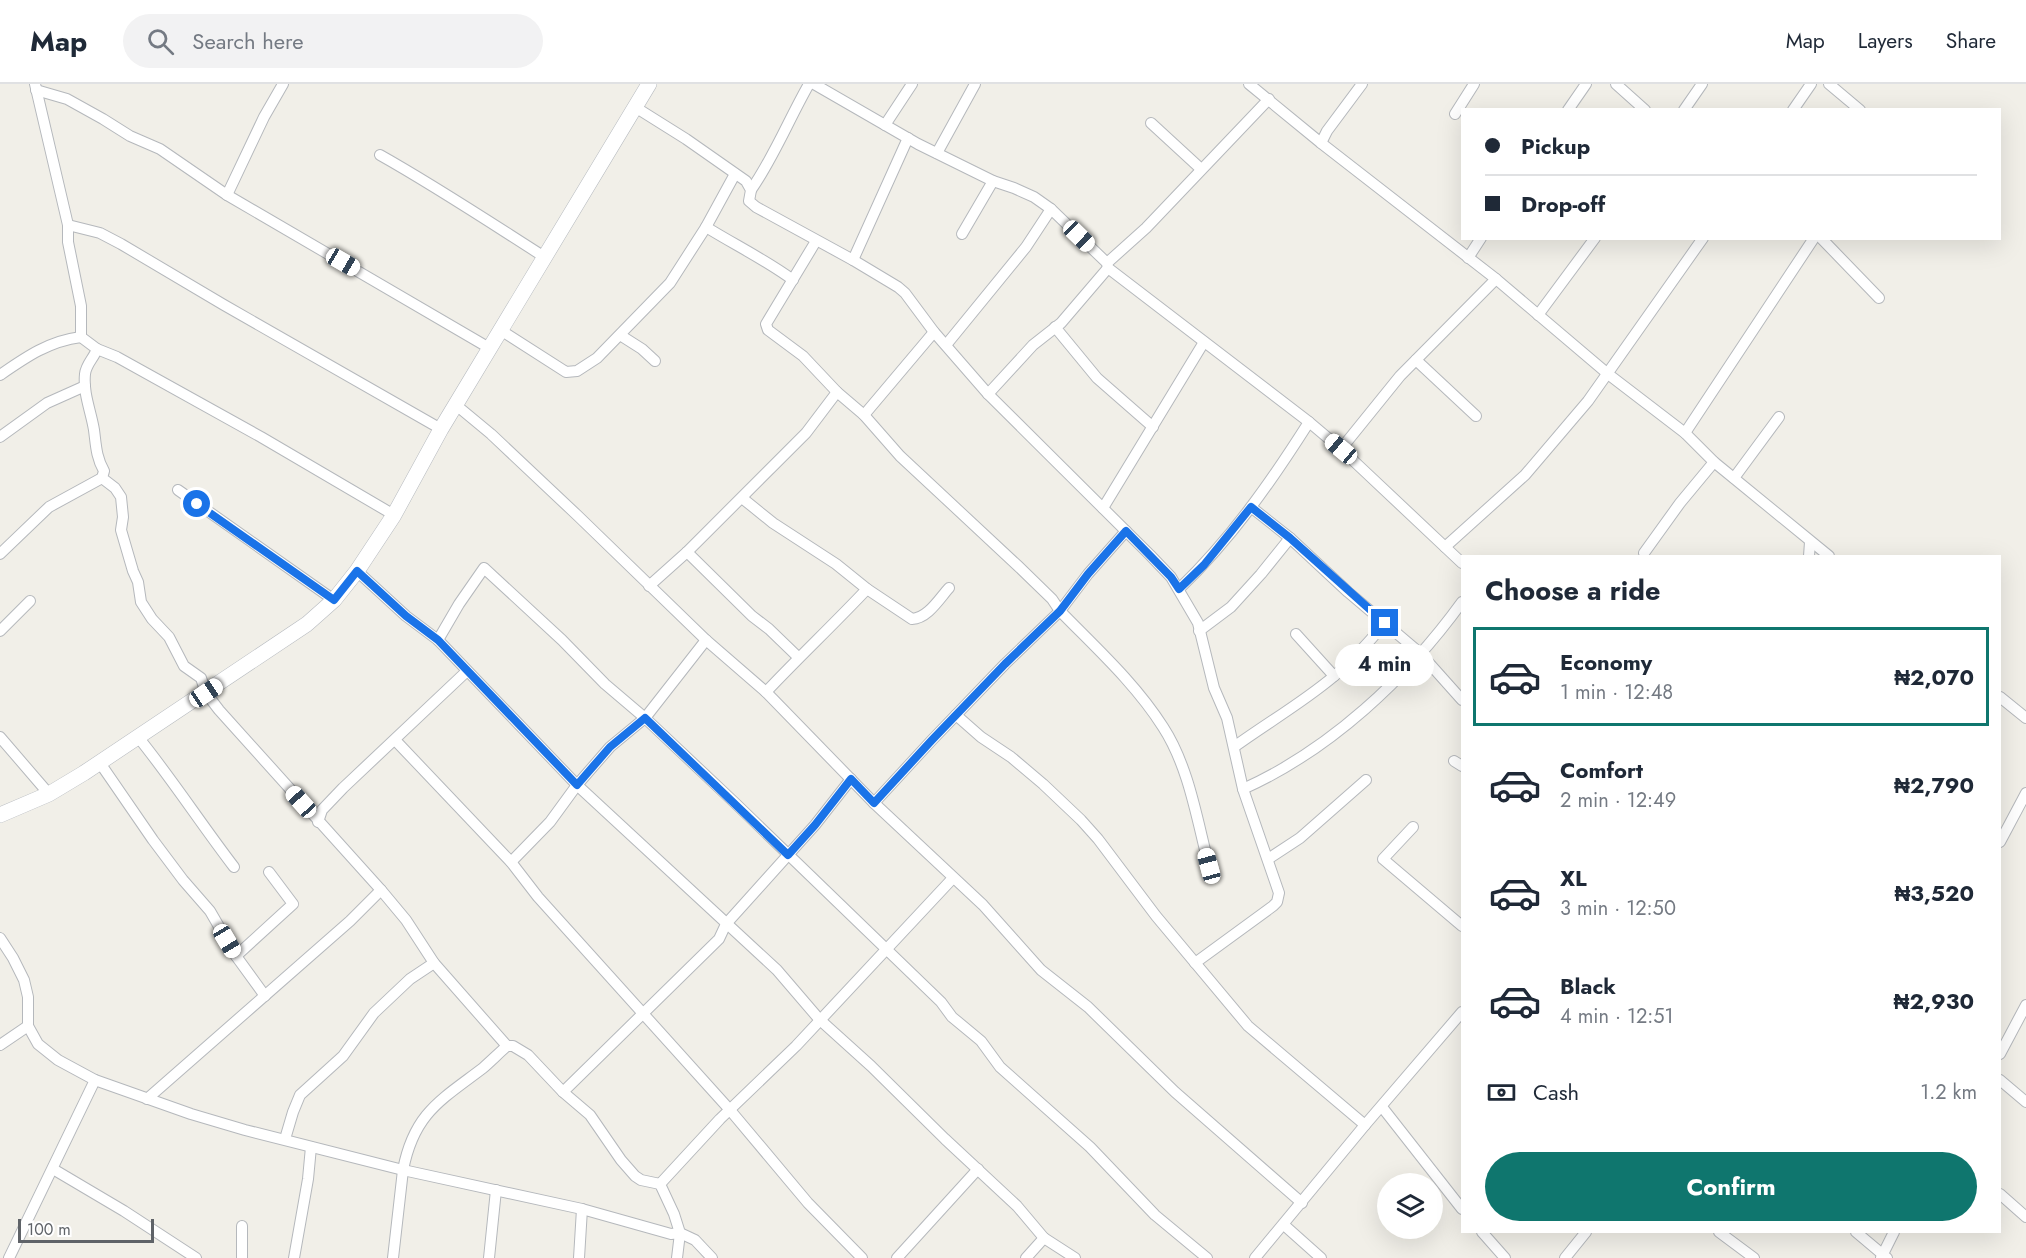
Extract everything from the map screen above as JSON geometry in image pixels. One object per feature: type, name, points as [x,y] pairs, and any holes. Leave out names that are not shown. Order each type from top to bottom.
[{"type":"street","points":[[227,195],[264,117],[283,84]]},
{"type":"street","points":[[0,815],[49,794],[100,763],[307,624],[334,600],[357,571],[394,515],[441,429],[649,84]]},
{"type":"street","points":[[809,84],[790,117],[764,172],[751,190],[749,201],[853,260],[905,293],[934,332],[988,394],[1171,577],[1198,623],[1214,688],[1227,718],[1243,789],[1279,893],[1277,902],[1195,963]]},
{"type":"street","points":[[814,84],[908,138],[993,182],[1034,197],[1051,209],[1108,266],[1310,422],[1461,562]]},
{"type":"street","points":[[885,125],[912,84]]},
{"type":"street","points":[[937,153],[975,84]]},
{"type":"street","points":[[1249,84],[1496,279],[1828,555]]},
{"type":"street","points":[[1321,143],[1327,131],[1362,84]]},
{"type":"street","points":[[1455,114],[1474,84]]},
{"type":"street","points":[[1569,108],[1586,84]]},
{"type":"street","points":[[1616,84],[1643,108]]},
{"type":"street","points":[[1685,108],[1701,84]]},
{"type":"street","points":[[1794,108],[1811,84]]},
{"type":"street","points":[[1828,84],[1858,108]]},
{"type":"street","points":[[36,87],[66,99],[130,136],[160,149],[227,195],[490,349]]},
{"type":"street","points":[[36,87],[68,225],[68,242],[81,306],[81,337]]},
{"type":"street","points":[[988,394],[1033,345],[1061,323],[1108,266],[1269,99]]},
{"type":"street","points":[[635,107],[746,181],[751,190]]},
{"type":"street","points":[[1151,123],[1202,169]]},
{"type":"street","points":[[853,260],[908,138]]},
{"type":"street","points":[[380,155],[433,185],[546,258]]},
{"type":"street","points":[[502,331],[566,372],[571,373],[585,366],[620,335],[670,283],[706,227],[735,174]]},
{"type":"street","points":[[962,234],[993,182]]},
{"type":"street","points":[[946,345],[1026,247],[1051,209]]},
{"type":"street","points":[[68,225],[100,233],[121,244],[441,429]]},
{"type":"street","points":[[706,227],[773,265],[793,280]]},
{"type":"street","points":[[1468,258],[1480,240]]},
{"type":"street","points":[[1538,315],[1594,240]]},
{"type":"street","points":[[1446,547],[1525,475],[1588,401],[1702,240]]},
{"type":"street","points":[[1685,434],[1813,240]]},
{"type":"street","points":[[1823,240],[1879,298]]},
{"type":"street","points":[[816,241],[766,324],[775,336],[803,356],[837,392],[864,415],[900,456],[1052,599],[1060,611],[1117,669],[1163,728],[1185,777],[1209,866]]},
{"type":"street","points":[[1341,449],[1416,360],[1496,279]]},
{"type":"street","points":[[1055,327],[1097,378],[1153,427]]},
{"type":"street","points":[[864,415],[934,332]]},
{"type":"street","points":[[620,335],[642,349],[655,361]]},
{"type":"street","points":[[81,337],[97,349],[117,357],[261,437],[394,515]]},
{"type":"street","points":[[0,375],[30,354],[51,344],[81,337]]},
{"type":"street","points":[[1103,508],[1204,342]]},
{"type":"street","points":[[0,554],[49,507],[102,478],[104,471],[97,459],[94,429],[85,398],[85,372],[97,349]]},
{"type":"street","points":[[1416,360],[1476,416]]},
{"type":"street","points":[[0,437],[47,403],[85,386]]},
{"type":"street","points":[[649,586],[687,552],[806,433],[837,392]]},
{"type":"street","points":[[456,405],[491,434],[706,640],[766,692],[874,803],[983,904],[1041,970],[1088,1007],[1175,1092],[1302,1203]]},
{"type":"street","points":[[1734,478],[1779,417]]},
{"type":"street","points":[[1179,589],[1204,565],[1271,482],[1310,422]]},
{"type":"street","points":[[1644,553],[1680,503],[1714,462]]},
{"type":"street","points":[[102,478],[115,488],[121,497],[123,517],[121,531],[138,582],[141,602],[152,619],[169,637],[184,666],[201,678],[206,693],[314,818],[381,890],[406,920],[434,963],[507,1046]]},
{"type":"street","points":[[178,490],[334,600]]},
{"type":"street","points":[[742,498],[773,523],[836,564],[867,589],[912,619],[920,618],[928,612],[949,588]]},
{"type":"street","points":[[1251,507],[1290,538],[1420,653],[1461,699]]},
{"type":"street","points":[[874,803],[1005,664],[1060,611],[1088,574],[1126,531]]},
{"type":"street","points":[[1199,631],[1231,607],[1290,538]]},
{"type":"street","points":[[1809,555],[1810,542]]},
{"type":"street","points":[[687,552],[752,616],[798,657]]},
{"type":"street","points":[[438,640],[484,568],[562,640],[604,684],[645,718],[942,1002],[964,1029],[981,1041],[1000,1067],[1090,1147],[1155,1215],[1207,1258]]},
{"type":"street","points":[[357,571],[406,616],[438,640],[577,785],[777,970],[819,1019],[1017,1206],[1044,1238],[1075,1258]]},
{"type":"street","points":[[766,692],[867,589]]},
{"type":"street","points":[[0,631],[30,601]]},
{"type":"street","points":[[1243,789],[1272,776],[1336,734],[1366,709],[1420,653],[1461,603]]},
{"type":"street","points":[[1234,747],[1334,676],[1385,623]]},
{"type":"street","points":[[1296,634],[1334,676]]},
{"type":"street","points":[[511,861],[550,822],[577,785],[610,747],[645,718],[706,640]]},
{"type":"street","points":[[314,818],[467,671]]},
{"type":"street","points":[[2001,698],[2026,718]]},
{"type":"street","points":[[956,715],[1043,784],[1098,838],[1130,882],[1248,1026],[1365,1125]]},
{"type":"street","points":[[0,737],[49,794]]},
{"type":"street","points":[[138,737],[234,867]]},
{"type":"street","points":[[394,740],[511,861],[538,897],[730,1110],[789,1181],[862,1258]]},
{"type":"street","points":[[100,763],[153,840],[210,911],[236,956],[265,996]]},
{"type":"street","points":[[563,1092],[719,939],[726,924],[815,825],[851,779]]},
{"type":"street","points":[[1268,859],[1300,838],[1366,780]]},
{"type":"street","points":[[2001,840],[2026,793]]},
{"type":"street","points":[[1413,827],[1383,859],[1461,925]]},
{"type":"street","points":[[236,956],[292,905],[293,901],[269,872]]},
{"type":"street","points":[[660,1184],[730,1110],[796,1046],[953,878]]},
{"type":"street","points":[[147,1099],[381,890]]},
{"type":"street","points":[[0,938],[14,958],[24,980],[28,997],[28,1026],[38,1044],[95,1080],[244,1130],[403,1170],[582,1209],[670,1234],[680,1233],[695,1240],[712,1258]]},
{"type":"street","points":[[285,1139],[300,1095],[343,1056],[374,1012],[410,980],[434,963]]},
{"type":"street","points":[[2001,1052],[2025,1010]]},
{"type":"street","points":[[1255,1258],[1461,1013]]},
{"type":"street","points":[[0,1044],[28,1026]]},
{"type":"street","points":[[393,1258],[405,1158],[416,1132],[433,1106],[484,1067],[507,1046],[513,1046],[528,1055],[563,1092],[590,1115],[635,1176],[641,1180],[660,1184]]},
{"type":"street","points":[[9,1258],[95,1080]]},
{"type":"street","points":[[2001,1081],[2026,1102]]},
{"type":"street","points":[[1382,1107],[1461,1208]]},
{"type":"street","points":[[294,1258],[308,1179],[311,1147]]},
{"type":"street","points":[[53,1169],[124,1211],[196,1258]]},
{"type":"street","points":[[897,1258],[978,1169]]},
{"type":"street","points":[[660,1184],[680,1233],[677,1258]]},
{"type":"street","points":[[489,1258],[496,1190]]},
{"type":"street","points":[[2001,1195],[2026,1217]]},
{"type":"street","points":[[579,1258],[582,1209]]},
{"type":"street","points":[[1284,1225],[1321,1258]]},
{"type":"street","points":[[242,1226],[242,1258]]},
{"type":"street","points":[[1483,1233],[1505,1258]]},
{"type":"street","points":[[1565,1258],[1585,1233]]},
{"type":"street","points":[[1720,1233],[1754,1258]]},
{"type":"street","points":[[1857,1233],[1883,1257],[1894,1233]]},
{"type":"street","points":[[1026,1258],[1044,1238]]},
{"type":"route","points":[[197,504],[334,600],[357,571],[406,616],[438,640],[577,785],[610,747],[645,718],[788,855],[851,779],[874,803],[1005,664],[1060,611],[1088,574],[1126,531],[1171,577],[1179,589],[1204,565],[1251,507],[1290,538],[1385,623]]}]
